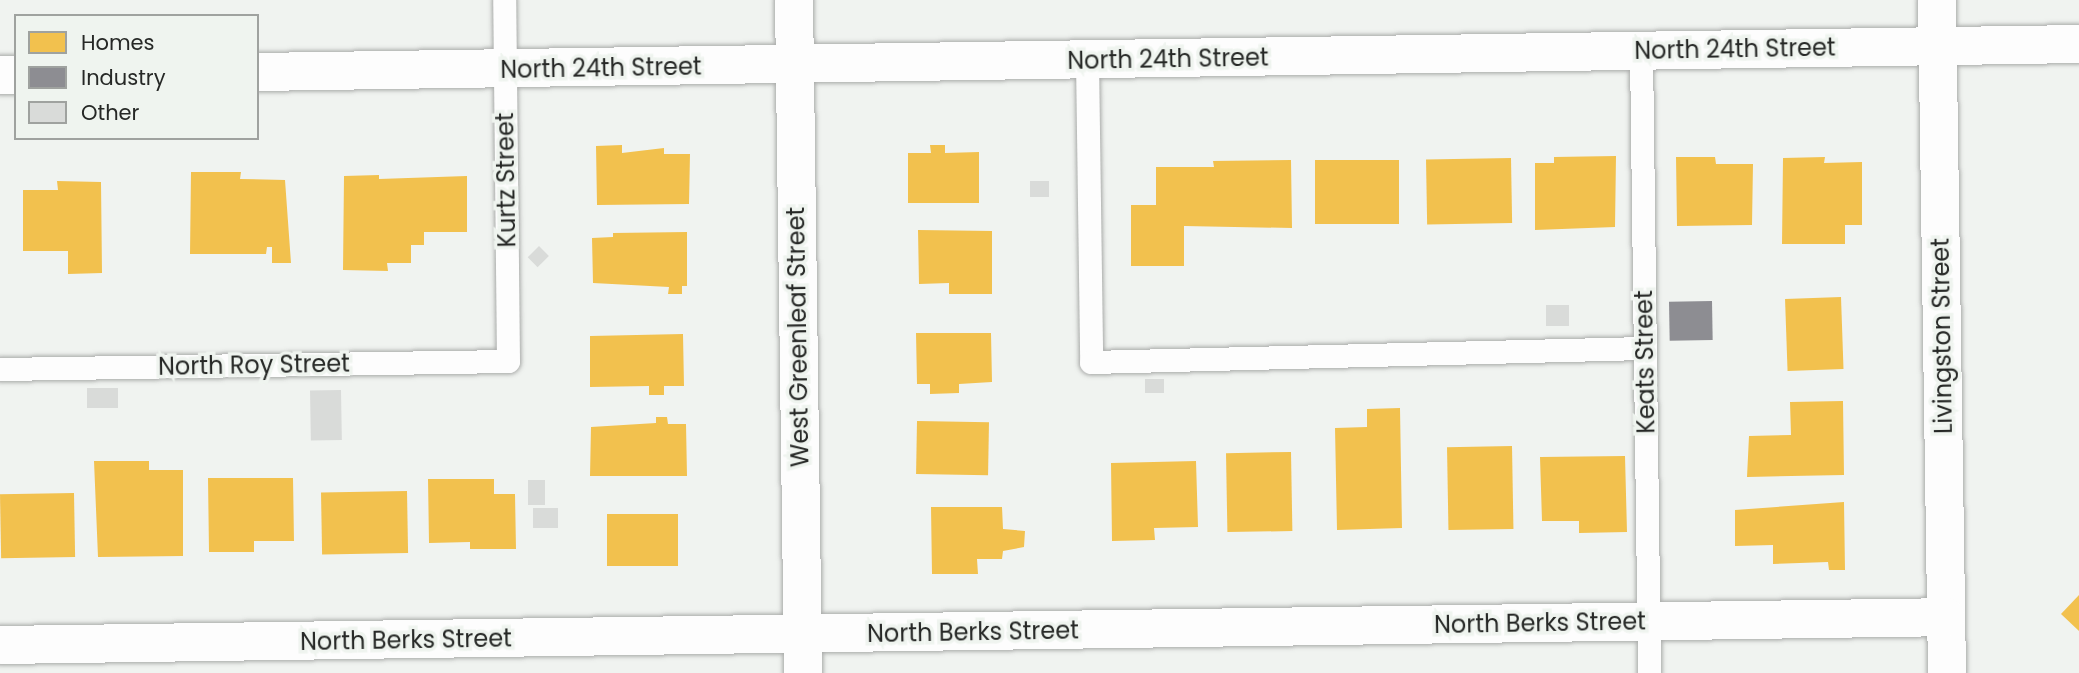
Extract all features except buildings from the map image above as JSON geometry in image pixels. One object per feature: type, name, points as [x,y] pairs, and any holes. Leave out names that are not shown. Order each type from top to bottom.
[{"type":"street","name":"West Greenleaf Street","points":[[794,0],[803,673]]},
{"type":"street","name":"Livingston Street","points":[[1937,0],[1947,673]]},
{"type":"street","name":"North 24th Street","points":[[259,72],[2079,44]]},
{"type":"street","name":"North Berks Street","points":[[0,645],[1946,617]]},
{"type":"lane","name":"Kurtz Street","points":[[504,0],[508,361]]},
{"type":"lane","name":"Keats Street","points":[[1640,51],[1649,673]]},
{"type":"lane","points":[[1087,60],[1091,362],[1645,348]]},
{"type":"lane","name":"North Roy Street","points":[[0,369],[508,361]]}]
